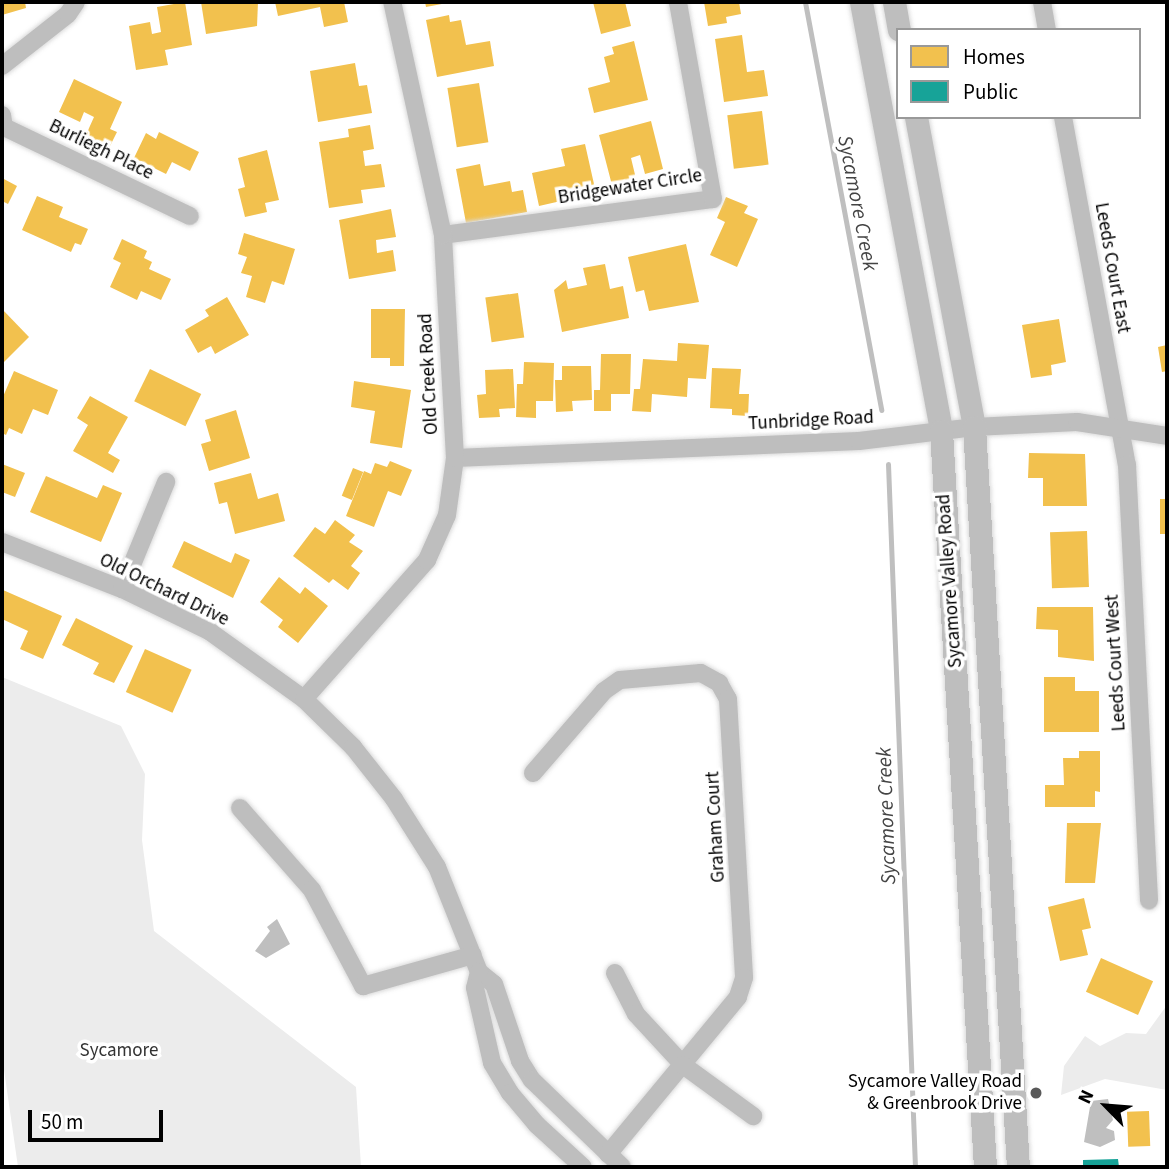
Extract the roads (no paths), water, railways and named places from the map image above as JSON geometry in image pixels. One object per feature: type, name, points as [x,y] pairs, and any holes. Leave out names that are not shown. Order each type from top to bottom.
[{"type":"main road","name":"Sycamore Valley Road","points":[[861,2],[941,431],[985,1167]]},
{"type":"main road","points":[[894,2],[899,28]]},
{"type":"main road","name":"Sycamore Valley Road","points":[[916,119],[974,427],[1018,1167]]},
{"type":"street","points":[[2,66],[68,13],[76,2]]},
{"type":"street","name":"Old Creek Road","points":[[304,699],[427,560],[447,515],[455,458],[443,235],[392,2]]},
{"type":"street","name":"Bridgewater Circle","points":[[443,235],[713,199],[678,2]]},
{"type":"street","points":[[1042,2],[1047,28]]},
{"type":"street","name":"Burliegh Place","points":[[2,115],[4,127],[190,216]]},
{"type":"street","name":"Leeds Court East","points":[[1063,119],[1116,426]]},
{"type":"street","name":"Tunbridge Road","points":[[455,458],[859,441],[974,427],[1077,422],[1167,436]]},
{"type":"street","name":"Leeds Court West","points":[[1116,426],[1127,465],[1149,900]]},
{"type":"street","points":[[122,589],[166,482]]},
{"type":"street","name":"Old Orchard Drive","points":[[2,542],[122,589],[209,631],[304,699],[353,747],[394,799],[437,867],[476,963],[494,984],[520,1061],[532,1080],[607,1161],[622,1167]]},
{"type":"street","name":"Graham Court","points":[[533,774],[604,691],[620,680],[701,673],[719,683],[728,699],[744,978],[738,997],[607,1161]]},
{"type":"street","points":[[240,808],[312,890],[363,986],[476,963]]},
{"type":"street","name":"Old Orchard Drive","points":[[476,963],[475,988],[492,1063],[510,1093],[537,1125],[583,1167]]},
{"type":"street","points":[[615,973],[636,1014],[684,1065],[753,1116]]},
{"type":"waterway","name":"Sycamore Creek","points":[[805,2],[881,410]]},
{"type":"waterway","name":"Sycamore Creek","points":[[888,464],[915,1167]]},
{"type":"place","name":"Sycamore Valley Road & Greenbrook Drive","points":[[1036,1093]]},
{"type":"park label","name":"Sycamore","points":[[119,1051]]}]
